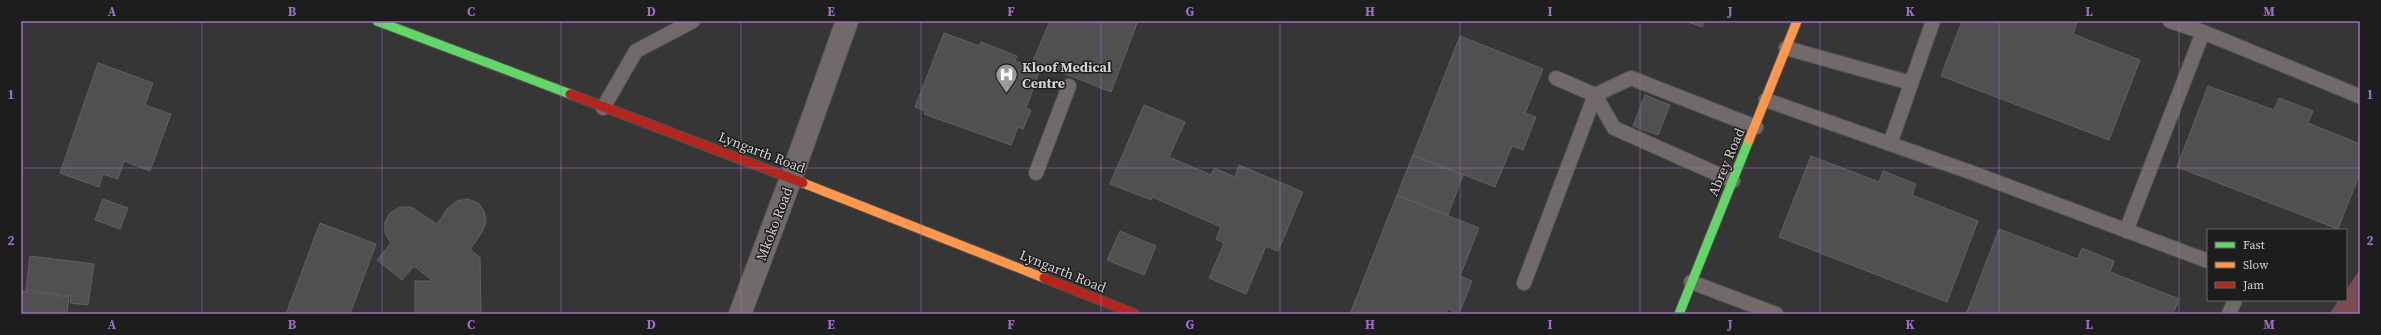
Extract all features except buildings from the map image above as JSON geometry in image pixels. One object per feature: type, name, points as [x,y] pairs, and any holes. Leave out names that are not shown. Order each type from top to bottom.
[{"type":"street","name":"Lyngarth Road","points":[[377,21],[603,108],[792,178],[1135,314]]},
{"type":"street","name":"Mkoko Road","points":[[740,314],[792,178],[847,21]]},
{"type":"street","name":"Abrey Road","points":[[1679,314],[1756,127],[1797,21]]},
{"type":"lane","points":[[603,108],[636,51],[693,21]]},
{"type":"lane","points":[[1890,144],[1933,21]]},
{"type":"lane","points":[[2170,21],[2203,32],[2359,96]]},
{"type":"lane","points":[[2126,231],[2203,32]]},
{"type":"lane","points":[[1786,48],[1911,83]]},
{"type":"lane","points":[[1556,78],[1595,95],[1614,128],[1733,181]]},
{"type":"lane","points":[[1524,283],[1595,95],[1631,78],[1756,127]]},
{"type":"lane","points":[[1036,173],[1069,86]]},
{"type":"lane","points":[[1766,100],[2207,261]]},
{"type":"lane","points":[[1691,282],[1776,314]]},
{"type":"lane","points":[[2229,314],[2234,301]]},
{"type":"shaded area","points":[[2360,269],[2360,314],[2329,314],[2338,301],[2347,301],[2347,288]]},
{"type":"traffic: fast","points":[[377,21],[570,94]]},
{"type":"traffic: fast","points":[[1679,314],[1749,140]]},
{"type":"traffic: slow","points":[[1749,140],[1797,21]]},
{"type":"traffic: slow","points":[[803,183],[1044,278]]},
{"type":"traffic: jam","points":[[570,94],[803,183]]},
{"type":"traffic: jam","points":[[1044,278],[1135,314]]},
{"type":"place","name":"Kloof Medical Centre","points":[[1007,94]]}]
